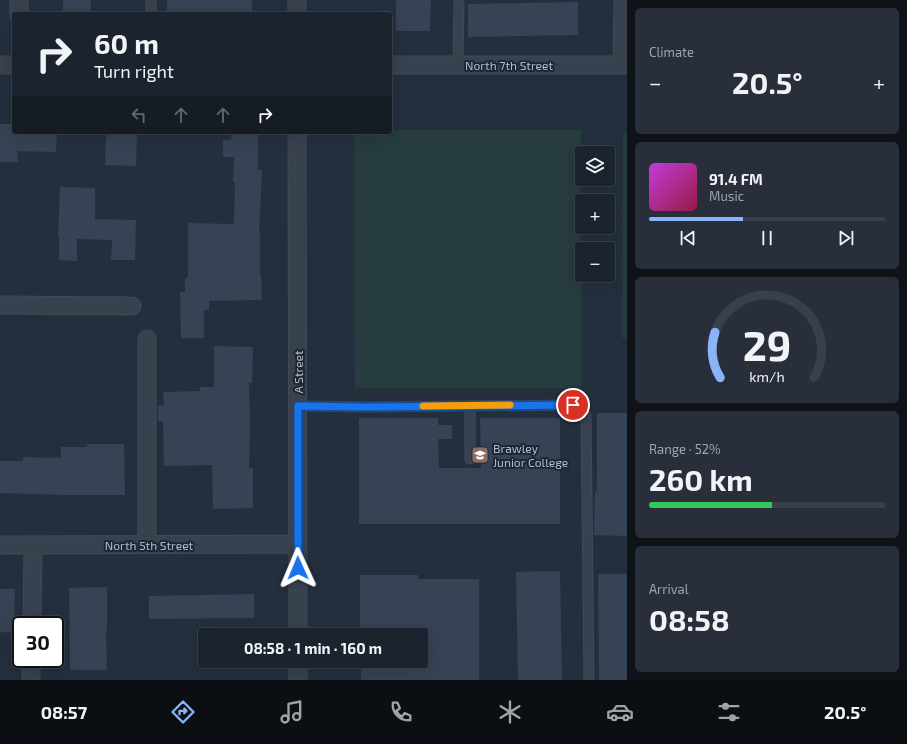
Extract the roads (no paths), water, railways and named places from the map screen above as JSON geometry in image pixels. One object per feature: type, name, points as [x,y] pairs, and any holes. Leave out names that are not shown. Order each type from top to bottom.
[{"type":"street","points":[[19,0],[19,12]]},
{"type":"street","points":[[297,0],[297,12]]},
{"type":"street","points":[[623,0],[624,65]]},
{"type":"street","points":[[0,65],[12,65]]},
{"type":"street","name":"North 7th Street","points":[[392,65],[624,65]]},
{"type":"street","name":"A Street","points":[[297,134],[298,628]]},
{"type":"street","points":[[0,305],[132,306]]},
{"type":"street","points":[[147,339],[147,545]]},
{"type":"street","name":"North 5th Street","points":[[0,545],[298,544]]},
{"type":"street","points":[[32,616],[33,545]]},
{"type":"street","points":[[31,668],[31,680]]},
{"type":"street","points":[[298,668],[298,680]]},
{"type":"lane","points":[[151,0],[151,12]]},
{"type":"lane","points":[[458,65],[459,0]]},
{"type":"lane","points":[[470,405],[470,459]]},
{"type":"lane","points":[[298,406],[366,407],[573,405],[586,415],[588,680]]},
{"type":"place","name":"Brawley Junior College","points":[[480,455]]}]
